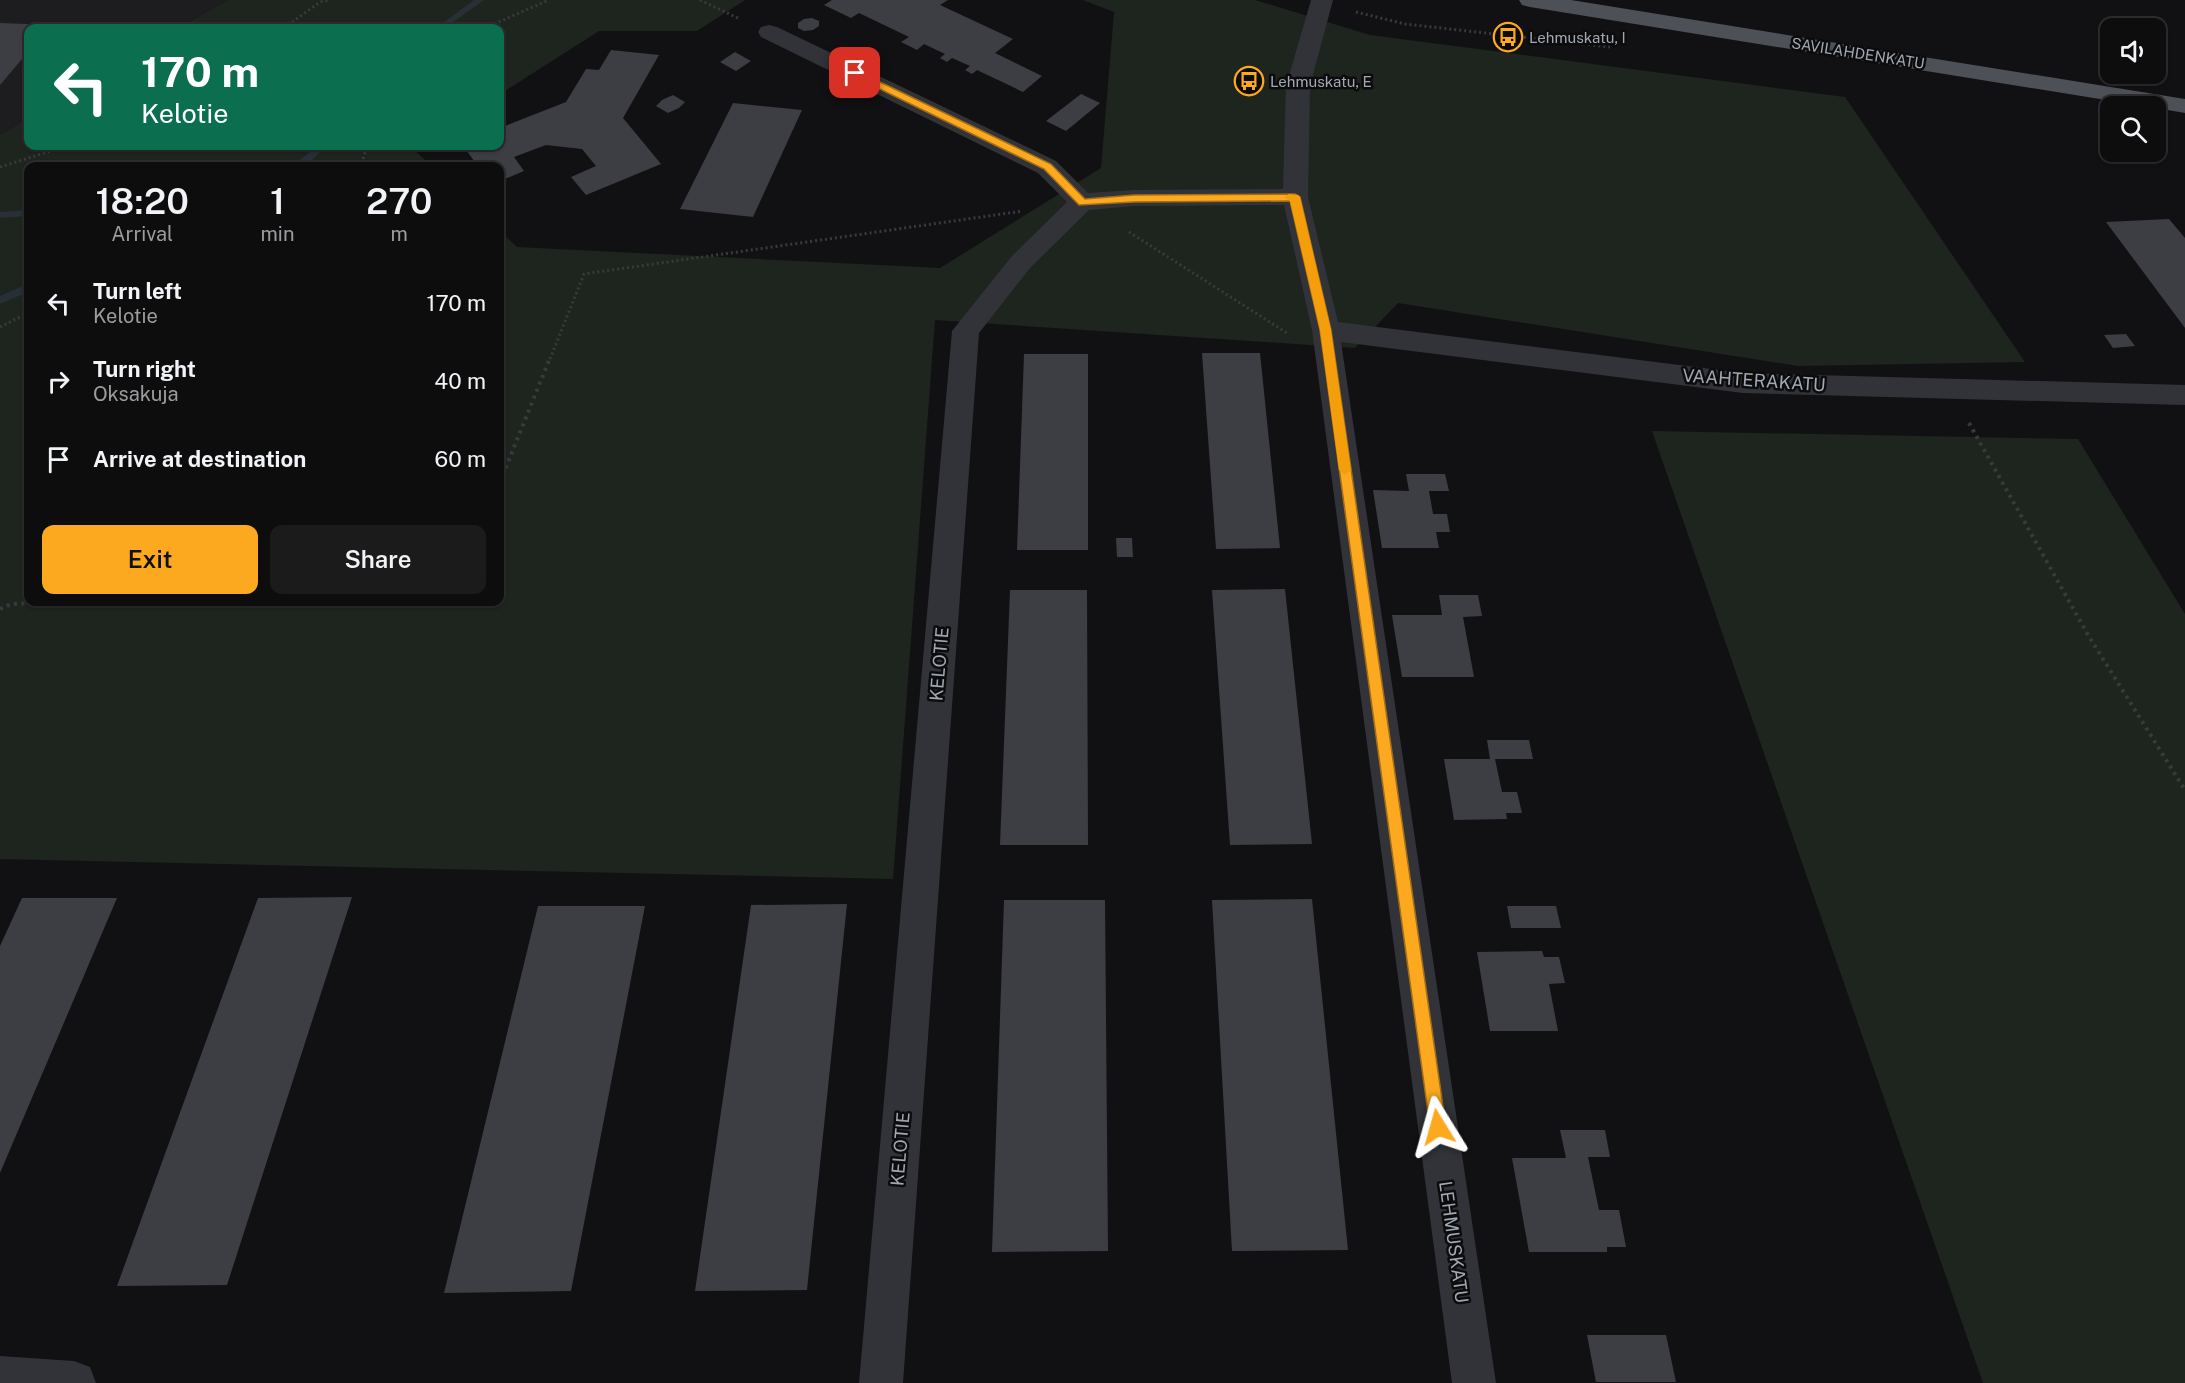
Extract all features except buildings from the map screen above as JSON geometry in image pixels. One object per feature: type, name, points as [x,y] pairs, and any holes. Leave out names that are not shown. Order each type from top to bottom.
[{"type":"main road","name":"SAVILAHDENKATU","points":[[1530,0],[2185,106]]},
{"type":"street","name":"LEHMUSKATU","points":[[1322,0],[1298,87],[1295,197],[1328,345],[1474,1383]]},
{"type":"street","points":[[769,32],[1047,166],[1082,202],[1134,198],[1295,197]]},
{"type":"street","name":"KELOTIE","points":[[881,1383],[966,331],[1021,261],[1082,202]]},
{"type":"street","name":"VAAHTERAKATU","points":[[1328,345],[1743,383],[2185,395]]},
{"type":"street","points":[[0,1378],[74,1383]]},
{"type":"path","points":[[290,24],[320,2],[330,0]]},
{"type":"path","points":[[700,0],[769,32]]},
{"type":"path","points":[[494,24],[546,1]]},
{"type":"path","points":[[0,167],[54,150]]},
{"type":"path","points":[[504,472],[584,274],[1082,202],[1328,345]]},
{"type":"path","points":[[0,327],[24,315]]},
{"type":"path","points":[[1968,421],[2088,635],[2185,790]]},
{"type":"path","points":[[0,609],[10,604],[24,603]]},
{"type":"shaded area","points":[[0,0],[227,0],[186,24],[24,24],[24,120],[0,135]]},
{"type":"shaded area","points":[[227,0],[745,0],[697,31],[599,31],[504,91],[504,24],[186,24]]},
{"type":"shaded area","points":[[1083,0],[1255,0],[1370,35],[1845,97],[2025,362],[1798,366],[1398,303],[1355,348],[935,320],[893,879],[0,859],[0,135],[24,120],[24,150],[414,150],[428,162],[24,162],[24,606],[504,606],[504,235],[517,247],[940,268],[1101,168],[1114,12]]},
{"type":"shaded area","points":[[1652,431],[2078,439],[2185,614],[2185,1383],[1983,1383]]},
{"type":"waterway","points":[[446,24],[480,0]]},
{"type":"waterway","points":[[302,162],[316,150]]},
{"type":"waterway","points":[[0,215],[24,213]]},
{"type":"waterway","points":[[0,300],[24,290]]},
{"type":"slow traffic","points":[[1289,197],[1295,197],[1326,330],[1345,470]]},
{"type":"place","name":"Lehmuskatu, I","points":[[1508,37]]},
{"type":"place","name":"Lehmuskatu, E","points":[[1249,81]]},
{"type":"route","points":[[855,73],[1047,166],[1082,202],[1134,198],[1295,197],[1326,330],[1438,1127]]}]
